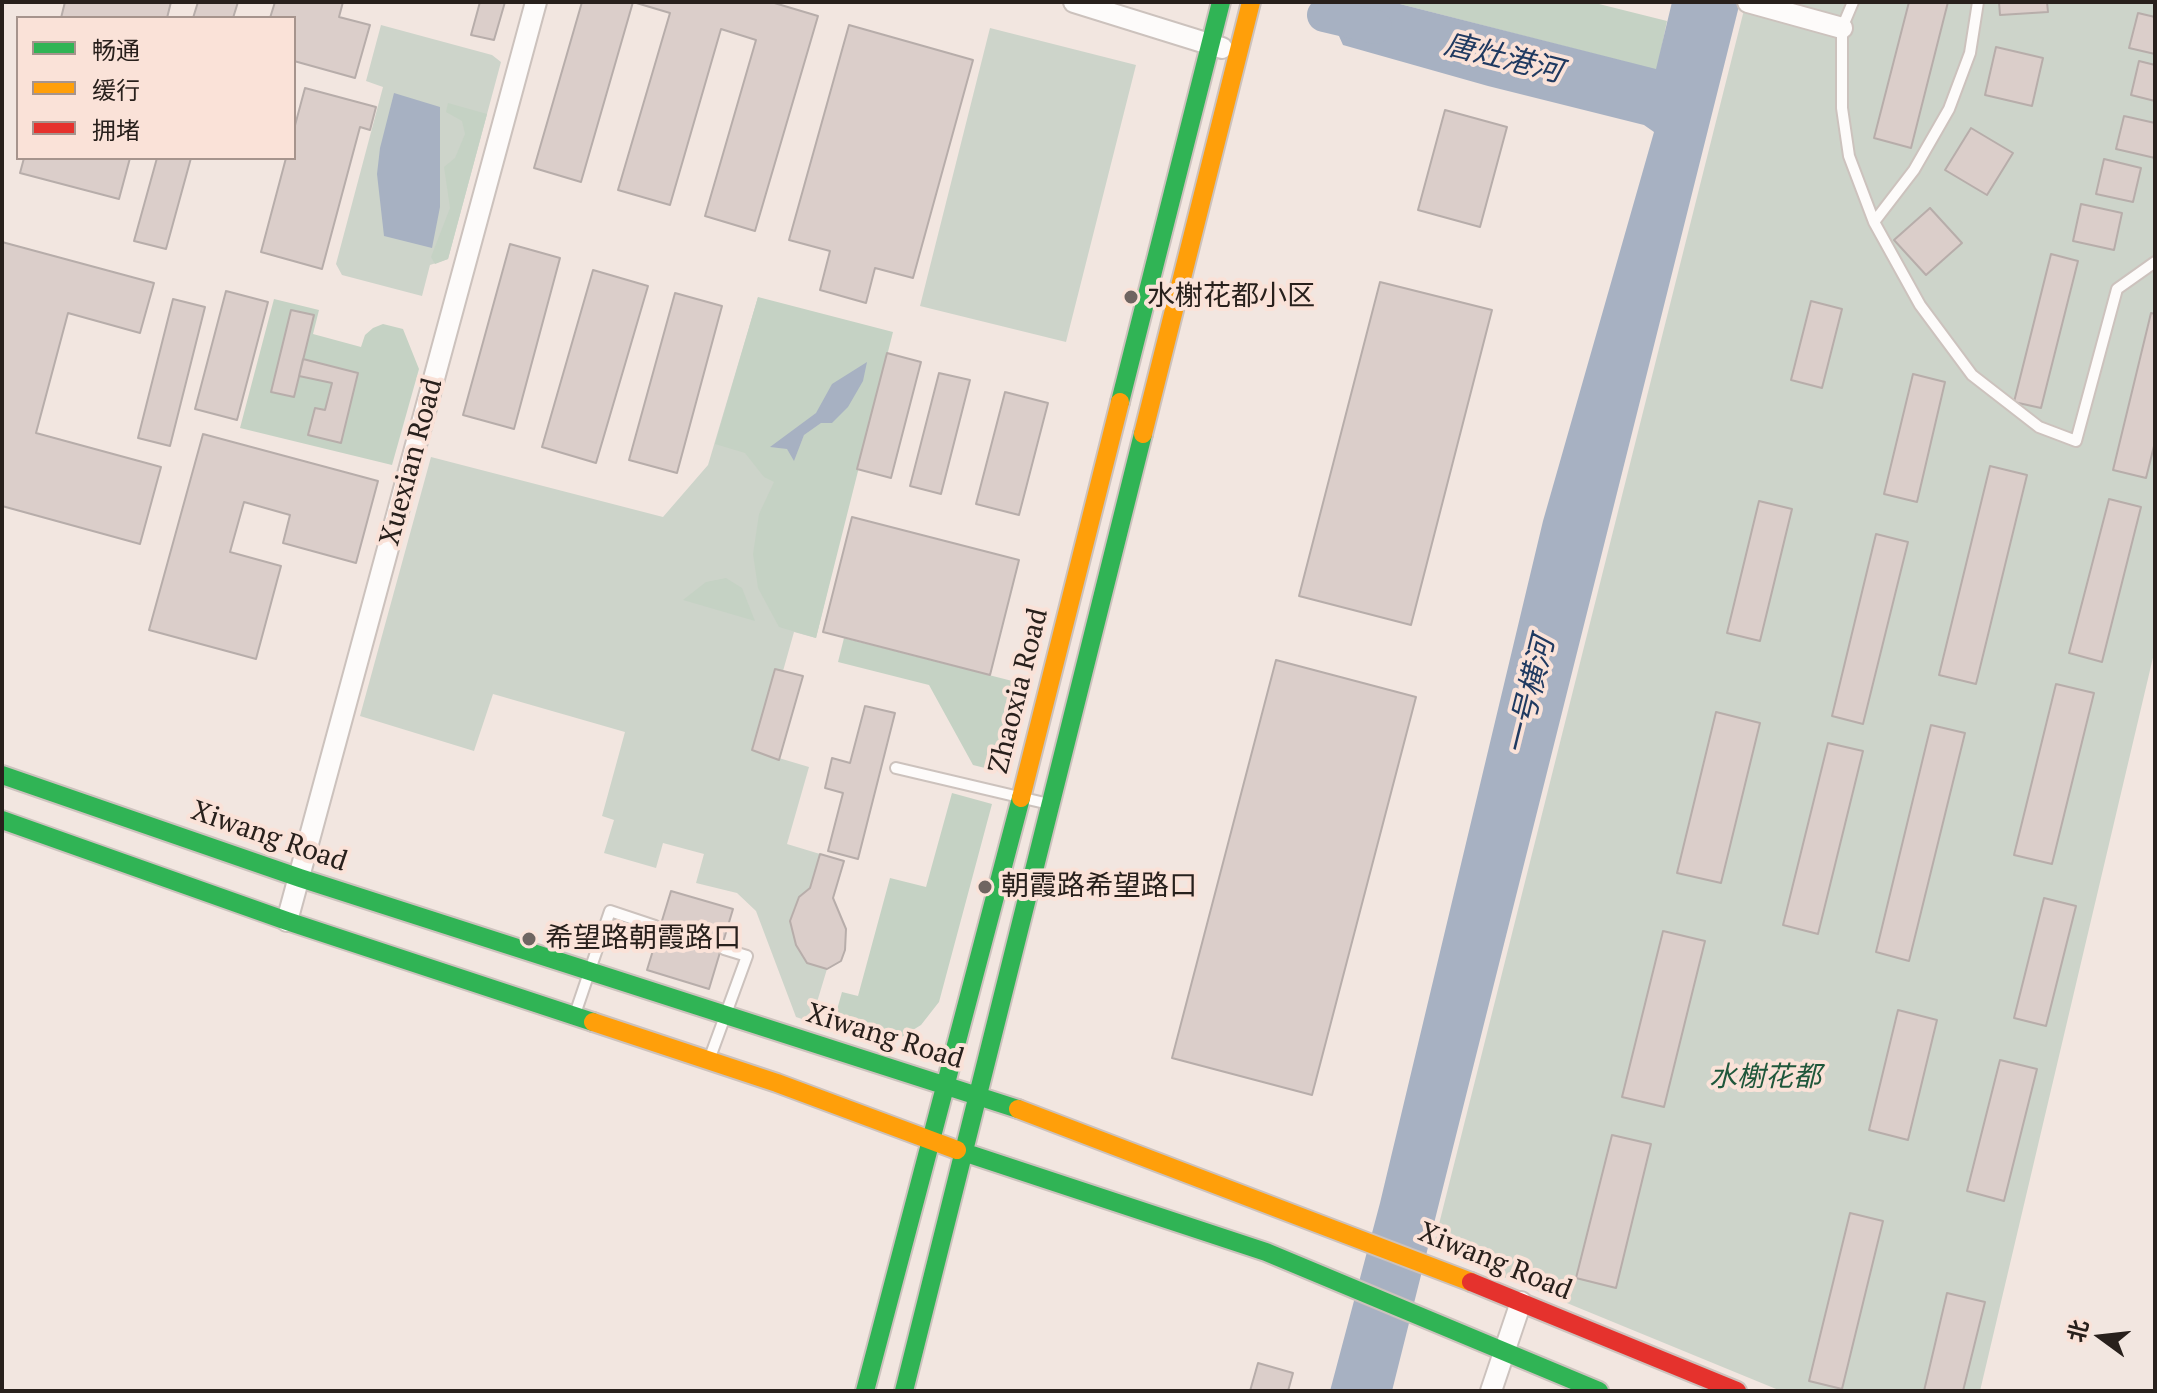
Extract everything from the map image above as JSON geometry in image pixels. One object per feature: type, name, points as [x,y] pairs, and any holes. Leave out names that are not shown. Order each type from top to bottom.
[{"type":"main road","name":"Zhaoxia Road","points":[[865,1391],[1021,797],[1221,2]]},
{"type":"main road","name":"Zhaoxia Road","points":[[904,1391],[1251,2]]},
{"type":"main road","name":"Xiwang Road","points":[[2,775],[300,878],[945,1087],[980,1095],[1364,1239],[1737,1391]]},
{"type":"main road","points":[[2,820],[287,921],[709,1060],[930,1141],[966,1150],[1266,1252],[1599,1391]]},
{"type":"street","name":"Xuexian Road","points":[[287,921],[536,2]]},
{"type":"street","points":[[1074,2],[1238,52]]},
{"type":"street","points":[[1754,4],[1842,28]]},
{"type":"street","points":[[1491,1391],[1521,1302]]},
{"type":"lane","points":[[1853,2],[1842,28],[1842,108],[1849,156],[1874,222],[1920,305],[1972,375],[2039,427],[2076,441],[2117,289],[2155,262]]},
{"type":"lane","points":[[1874,222],[1914,170],[1949,109],[1970,53],[1978,2]]},
{"type":"lane","points":[[896,768],[1051,805]]},
{"type":"lane","points":[[574,1016],[610,911],[655,926]]},
{"type":"lane","points":[[709,1060],[747,956],[724,949]]},
{"type":"green space","points":[[1392,2],[1591,2],[1667,21],[1657,70]]},
{"type":"green space","name":"水榭花都","points":[[1746,2],[2155,2],[2155,649],[1980,1391],[1781,1391],[1433,1248]]},
{"type":"green space","points":[[381,25],[492,55],[501,62],[448,259],[430,265],[422,296],[342,275],[336,264],[383,87],[366,81]]},
{"type":"green space","points":[[990,28],[1136,65],[1066,342],[920,306]]},
{"type":"green space","points":[[448,103],[487,114],[448,259],[435,264],[431,257],[450,208],[444,167],[455,158],[465,134],[462,121],[446,112]]},
{"type":"green space","points":[[758,297],[857,469],[816,638],[794,632],[783,671],[775,670],[752,750],[809,767],[787,844],[820,854],[810,888],[799,897],[790,921],[796,945],[807,963],[827,969],[811,1022],[796,1017],[756,911],[737,893],[696,883],[704,854],[663,843],[656,868],[604,853],[614,820],[602,816],[625,732],[493,694],[474,751],[360,716],[431,457],[663,517],[708,465]]},
{"type":"green space","points":[[758,297],[893,332],[816,638],[779,627],[758,588],[753,554],[759,514],[774,482],[764,477],[745,453],[715,444]],"holes":[[[866,363],[821,423],[804,435],[794,460],[787,449],[771,447],[816,413]]]},
{"type":"green space","points":[[274,299],[319,310],[313,334],[361,347],[365,335],[373,328],[383,324],[403,329],[419,369],[392,465],[240,428]]},
{"type":"green space","points":[[726,578],[742,588],[755,621],[683,600],[706,582]]},
{"type":"green space","points":[[844,638],[1024,684],[1001,772],[973,765],[929,685],[838,662]]},
{"type":"green space","points":[[952,793],[992,804],[939,1002],[921,1025],[895,1041],[833,1024],[842,992],[858,996],[890,878],[926,887]]},
{"type":"water","name":"一号横河","points":[[1342,2],[1392,2],[1656,69],[1672,2],[1740,2],[1392,1391],[1330,1391],[1380,1203],[1543,521],[1654,132],[1644,125],[1343,45],[1330,16]]},
{"type":"water","points":[[394,93],[440,107],[440,207],[432,248],[384,236],[377,174],[380,148]]},
{"type":"water","points":[[867,362],[863,381],[848,407],[832,423],[821,423],[804,435],[794,461],[787,449],[770,447],[816,413],[832,384]]},
{"type":"building","points":[[65,2],[171,2],[168,16],[62,16]]},
{"type":"building","points":[[198,2],[238,2],[234,16],[194,16]]},
{"type":"building","points":[[275,2],[343,2],[339,17],[370,25],[355,78],[296,62],[296,16],[271,16]]},
{"type":"building","points":[[480,2],[505,2],[494,40],[471,35]]},
{"type":"building","points":[[582,2],[633,2],[581,182],[534,168]]},
{"type":"building","points":[[633,2],[771,2],[818,16],[755,231],[705,216],[756,40],[721,29],[670,205],[618,190],[670,13]]},
{"type":"building","points":[[1909,2],[1948,2],[1911,148],[1874,138]]},
{"type":"building","points":[[1999,2],[2047,2],[2048,12],[2000,15]]},
{"type":"building","points":[[2138,13],[2155,17],[2155,54],[2129,48]]},
{"type":"building","points":[[849,25],[973,60],[913,278],[875,268],[866,303],[820,290],[830,251],[789,240]]},
{"type":"building","points":[[1996,47],[2043,58],[2032,106],[1985,95]]},
{"type":"building","points":[[2139,61],[2155,65],[2155,101],[2131,95]]},
{"type":"building","points":[[305,88],[376,107],[370,130],[360,127],[322,269],[261,252],[285,160],[296,160],[296,122]]},
{"type":"building","points":[[1445,110],[1507,127],[1480,227],[1418,210]]},
{"type":"building","points":[[2124,116],[2155,123],[2155,158],[2116,149]]},
{"type":"building","points":[[1971,128],[2013,153],[1987,195],[1945,170]]},
{"type":"building","points":[[2104,159],[2141,168],[2133,202],[2096,194]]},
{"type":"building","points":[[23,160],[129,160],[119,199],[20,173]]},
{"type":"building","points":[[156,160],[190,160],[166,249],[134,241]]},
{"type":"building","points":[[2081,204],[2122,213],[2114,250],[2073,241]]},
{"type":"building","points":[[1930,208],[1962,243],[1926,275],[1894,240]]},
{"type":"building","points":[[2,242],[154,283],[140,333],[68,313],[36,433],[161,467],[140,544],[2,506]]},
{"type":"building","points":[[510,244],[560,258],[514,429],[463,415]]},
{"type":"building","points":[[2051,254],[2078,261],[2041,408],[2014,402]]},
{"type":"building","points":[[593,270],[648,286],[596,463],[542,447]]},
{"type":"building","points":[[1380,282],[1492,310],[1411,625],[1299,596]]},
{"type":"building","points":[[226,291],[268,302],[237,420],[195,409]]},
{"type":"building","points":[[675,293],[722,306],[677,473],[629,460]]},
{"type":"building","points":[[173,299],[205,307],[170,446],[138,438]]},
{"type":"building","points":[[1811,301],[1842,309],[1822,388],[1791,380]]},
{"type":"building","points":[[291,310],[314,315],[294,397],[271,392]]},
{"type":"building","points":[[2151,313],[2155,314],[2155,442],[2146,478],[2113,470]]},
{"type":"building","points":[[887,353],[921,362],[891,478],[857,469]]},
{"type":"building","points":[[303,359],[358,373],[341,443],[308,435],[315,408],[325,410],[332,383],[299,376]]},
{"type":"building","points":[[939,373],[970,380],[941,494],[910,486]]},
{"type":"building","points":[[1913,374],[1945,382],[1917,502],[1884,494]]},
{"type":"building","points":[[1005,392],[1048,403],[1019,515],[976,504]]},
{"type":"building","points":[[203,434],[378,481],[356,563],[283,543],[290,515],[244,502],[230,552],[281,566],[256,659],[149,630]]},
{"type":"building","points":[[1990,466],[2027,475],[1976,684],[1939,675]]},
{"type":"building","points":[[2109,499],[2141,507],[2102,662],[2069,653]]},
{"type":"building","points":[[1759,501],[1792,509],[1760,641],[1727,633]]},
{"type":"building","points":[[852,517],[1019,560],[990,675],[823,632]]},
{"type":"building","points":[[1876,534],[1908,542],[1863,724],[1832,716]]},
{"type":"building","points":[[1276,660],[1416,697],[1312,1095],[1172,1058]]},
{"type":"building","points":[[775,669],[803,676],[779,760],[752,750]]},
{"type":"building","points":[[2056,684],[2094,693],[2052,864],[2014,855]]},
{"type":"building","points":[[865,706],[895,713],[858,859],[828,851],[843,793],[825,788],[832,758],[850,763]]},
{"type":"building","points":[[1716,712],[1760,723],[1721,883],[1677,873]]},
{"type":"building","points":[[1931,725],[1965,733],[1909,961],[1876,952]]},
{"type":"building","points":[[1828,743],[1863,751],[1818,934],[1783,925]]},
{"type":"building","points":[[820,854],[844,861],[833,898],[846,929],[845,950],[841,961],[827,969],[807,963],[796,945],[790,921],[799,897],[810,888]]},
{"type":"building","points":[[671,891],[733,909],[709,989],[647,970]]},
{"type":"building","points":[[2044,898],[2076,906],[2046,1026],[2014,1018]]},
{"type":"building","points":[[1663,931],[1705,941],[1664,1107],[1622,1097]]},
{"type":"building","points":[[1898,1010],[1937,1020],[1908,1140],[1869,1130]]},
{"type":"building","points":[[2000,1060],[2037,1069],[2004,1201],[1967,1191]]},
{"type":"building","points":[[1612,1135],[1651,1144],[1616,1288],[1576,1278]]},
{"type":"building","points":[[1850,1213],[1883,1221],[1842,1389],[1809,1381]]},
{"type":"building","points":[[1947,1293],[1985,1302],[1963,1391],[1924,1391]]},
{"type":"building","points":[[1258,1363],[1293,1373],[1288,1391],[1250,1391]]},
{"type":"waterway","name":"唐灶港河","points":[[1324,15],[1375,27]]},
{"type":"traffic: fast","points":[[1120,402],[1221,2]]},
{"type":"traffic: fast","points":[[904,1391],[1143,434]]},
{"type":"traffic: fast","points":[[2,775],[300,878],[1018,1109]]},
{"type":"traffic: fast","points":[[865,1391],[1021,798]]},
{"type":"traffic: fast","points":[[2,820],[287,921],[593,1022]]},
{"type":"traffic: fast","points":[[957,1150],[1266,1252],[1599,1391]]},
{"type":"traffic: slow","points":[[1143,434],[1251,2]]},
{"type":"traffic: slow","points":[[1021,798],[1120,402]]},
{"type":"traffic: slow","points":[[593,1022],[777,1083],[957,1150]]},
{"type":"traffic: slow","points":[[1018,1109],[1471,1282]]},
{"type":"traffic: jam","points":[[1471,1282],[1737,1391]]},
{"type":"place","name":"水榭花都小区","points":[[1131,297]]},
{"type":"place","name":"朝霞路希望路口","points":[[985,887]]},
{"type":"place","name":"希望路朝霞路口","points":[[529,939]]}]
